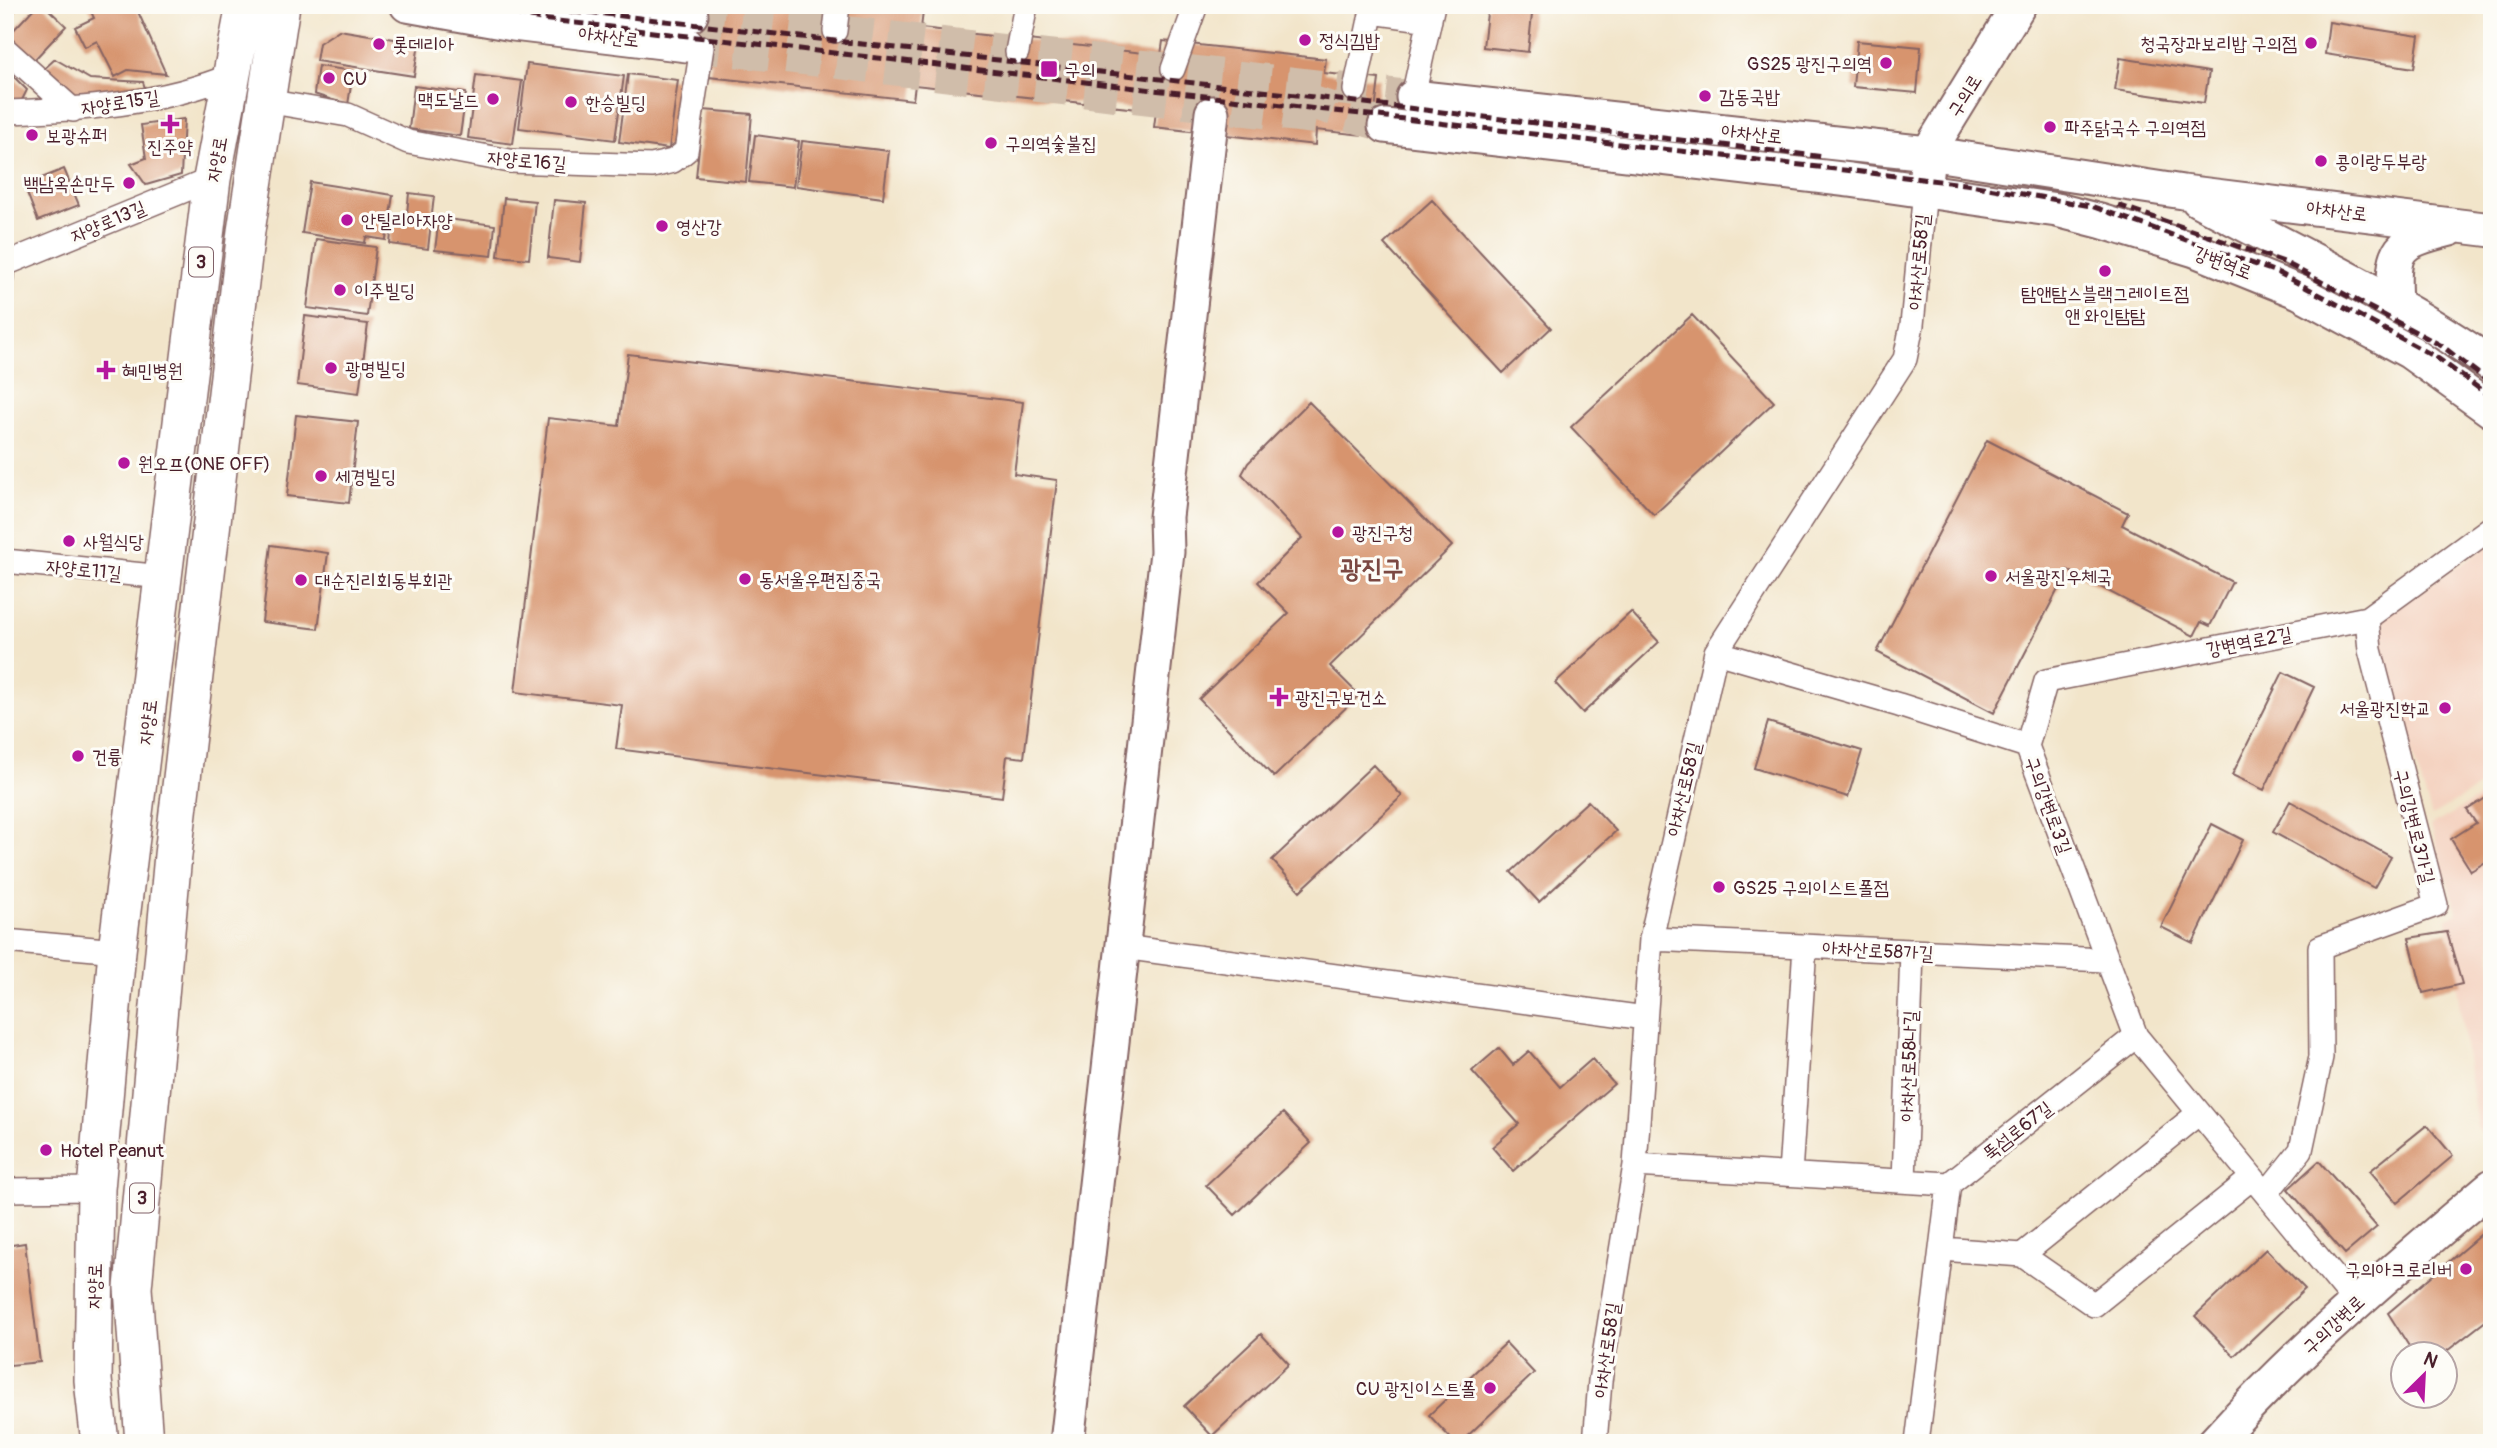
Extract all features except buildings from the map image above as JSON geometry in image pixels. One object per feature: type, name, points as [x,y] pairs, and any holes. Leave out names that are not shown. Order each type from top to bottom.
[{"type":"main road","name":"자양로","points":[[100,1443],[93,1380],[96,1189],[117,951],[212,179],[245,5]]},
{"type":"main road","name":"자양로","points":[[144,1443],[133,1288],[173,855],[246,231],[281,5]]},
{"type":"main road","name":"아차산로","points":[[407,5],[513,24],[693,36]]},
{"type":"main road","name":"아차산로","points":[[595,5],[693,36]]},
{"type":"main road","name":"구의로","points":[[1925,190],[1928,153],[2019,5]]},
{"type":"main road","points":[[234,61],[273,52]]},
{"type":"main road","name":"아차산로","points":[[1413,97],[1448,117],[1925,190]]},
{"type":"main road","points":[[1067,1443],[1167,552],[1166,517],[1212,113]]},
{"type":"main road","name":"아차산로","points":[[1385,126],[1448,117],[1928,153],[2183,192],[2477,228]]},
{"type":"main road","name":"강변역로","points":[[1925,190],[2057,210],[2195,250],[2299,292],[2410,352],[2492,411]]},
{"type":"main road","name":"아차산로","points":[[2057,210],[2183,192]]},
{"type":"main road","name":"강변역로","points":[[2183,192],[2395,304],[2452,337],[2492,365]]},
{"type":"main road","points":[[2395,304],[2396,257],[2411,239],[2477,228]]},
{"type":"main road","name":"구의강변로","points":[[2214,1443],[2269,1383],[2355,1302],[2492,1186]]},
{"type":"street","points":[[835,31],[838,5]]},
{"type":"street","points":[[1017,52],[1026,5]]},
{"type":"street","points":[[1173,69],[1196,5]]},
{"type":"street","points":[[1355,90],[1372,9],[1431,12]]},
{"type":"street","name":"아차산로","points":[[1413,97],[1431,12]]},
{"type":"street","name":"자양로16길","points":[[266,102],[348,115],[408,142],[510,161],[652,166],[673,161],[686,151],[693,36]]},
{"type":"street","points":[[5,49],[73,110]]},
{"type":"street","name":"자양로15길","points":[[5,112],[73,110],[201,88],[234,61]]},
{"type":"street","name":"자양로13길","points":[[5,264],[212,179]]},
{"type":"street","name":"아차산로58길","points":[[1595,1443],[1600,1381],[1635,1165],[1651,939],[1716,652],[1905,359],[1912,324],[1925,190]]},
{"type":"street","name":"강변역로2길","points":[[2027,746],[2046,681],[2367,618],[2492,527]]},
{"type":"street","name":"자양로11길","points":[[5,561],[163,578]]},
{"type":"street","name":"구의강변로3가길","points":[[2259,1186],[2301,1150],[2321,1057],[2320,947],[2436,905],[2370,650],[2367,618]]},
{"type":"street","name":"구의강변로3길","points":[[1716,652],[1899,705],[2027,746],[2105,960],[2136,1036],[2355,1302]]},
{"type":"street","name":"아차산로58가길","points":[[1651,939],[2105,960]]},
{"type":"street","points":[[5,941],[117,951]]},
{"type":"street","points":[[1790,1174],[1805,946]]},
{"type":"street","points":[[1123,947],[1645,1018]]},
{"type":"street","name":"아차산로58나길","points":[[1904,1181],[1912,951]]},
{"type":"street","name":"뚝섬로67길","points":[[1949,1184],[2136,1036]]},
{"type":"street","points":[[2022,1255],[2199,1113]]},
{"type":"street","points":[[1635,1165],[1949,1184],[1917,1443]]},
{"type":"street","points":[[1942,1249],[2022,1255],[2094,1305],[2259,1186]]},
{"type":"street","points":[[5,1190],[96,1189]]},
{"type":"shaded area","name":"서울광진학교","points":[[2492,544],[2492,779],[2432,816],[2375,637],[2381,617]]},
{"type":"shaded area","points":[[2492,790],[2492,1139],[2487,1143],[2477,1127],[2447,918],[2457,914],[2431,826]]},
{"type":"tunnel","points":[[691,15],[1413,97]]},
{"type":"tunnel","points":[[687,45],[1327,119]]},
{"type":"tunnel","points":[[1302,99],[1385,126]]},
{"type":"railway","points":[[471,5],[541,19],[1965,184],[2091,206],[2279,273],[2436,357],[2492,398]]},
{"type":"railway","points":[[529,5],[1825,157]]},
{"type":"railway","points":[[2118,205],[2284,262],[2442,346],[2492,384]]},
{"type":"place","name":"정식김밥","points":[[1305,40]]},
{"type":"place","name":"청국장과보리밥 구의점","points":[[2311,43]]},
{"type":"place","name":"롯데리아","points":[[379,44]]},
{"type":"place","name":"GS25 광진구의역","points":[[1886,63]]},
{"type":"place","name":"구의","points":[[1049,69]]},
{"type":"place","name":"CU","points":[[329,78]]},
{"type":"place","name":"감동국밥","points":[[1705,96]]},
{"type":"place","name":"맥도날드","points":[[493,99]]},
{"type":"place","name":"한승빌딩","points":[[571,102]]},
{"type":"place","name":"진주약","points":[[170,124]]},
{"type":"place","name":"파주닭국수 구의역점","points":[[2050,127]]},
{"type":"place","name":"보광슈퍼","points":[[32,135]]},
{"type":"place","name":"구의역숯불집","points":[[991,143]]},
{"type":"place","name":"콩이랑두부랑","points":[[2321,161]]},
{"type":"place","name":"백남옥손만두","points":[[129,183]]},
{"type":"place","name":"안틸리아자양","points":[[347,220]]},
{"type":"place","name":"영산강","points":[[662,226]]},
{"type":"place","name":"탐앤탐스블랙그레이트점 앤 와인탐탐","points":[[2105,271]]},
{"type":"place","name":"이주빌딩","points":[[340,290]]},
{"type":"place","name":"광명빌딩","points":[[331,368]]},
{"type":"place","name":"혜민병원","points":[[106,370]]},
{"type":"place","name":"원오프(ONE OFF)","points":[[124,463]]},
{"type":"place","name":"세경빌딩","points":[[321,476]]},
{"type":"place","name":"광진구청","points":[[1338,532]]},
{"type":"place","name":"사월식당","points":[[69,541]]},
{"type":"place","name":"서울광진우체국","points":[[1991,576]]},
{"type":"place","name":"동서울우편집중국","points":[[745,579]]},
{"type":"place","name":"대순진리회동부회관","points":[[301,580]]},
{"type":"place","name":"광진구보건소","points":[[1279,697]]},
{"type":"place","name":"서울광진학교","points":[[2445,708]]},
{"type":"place","name":"건륭","points":[[78,756]]},
{"type":"place","name":"GS25 구의이스트폴점","points":[[1719,887]]},
{"type":"place","name":"Hotel Peanut","points":[[46,1150]]},
{"type":"place","name":"구의아크로리버","points":[[2466,1269]]},
{"type":"place","name":"CU 광진이스트폴","points":[[1490,1388]]},
{"type":"district","name":"광진구","points":[[1372,568]]}]
